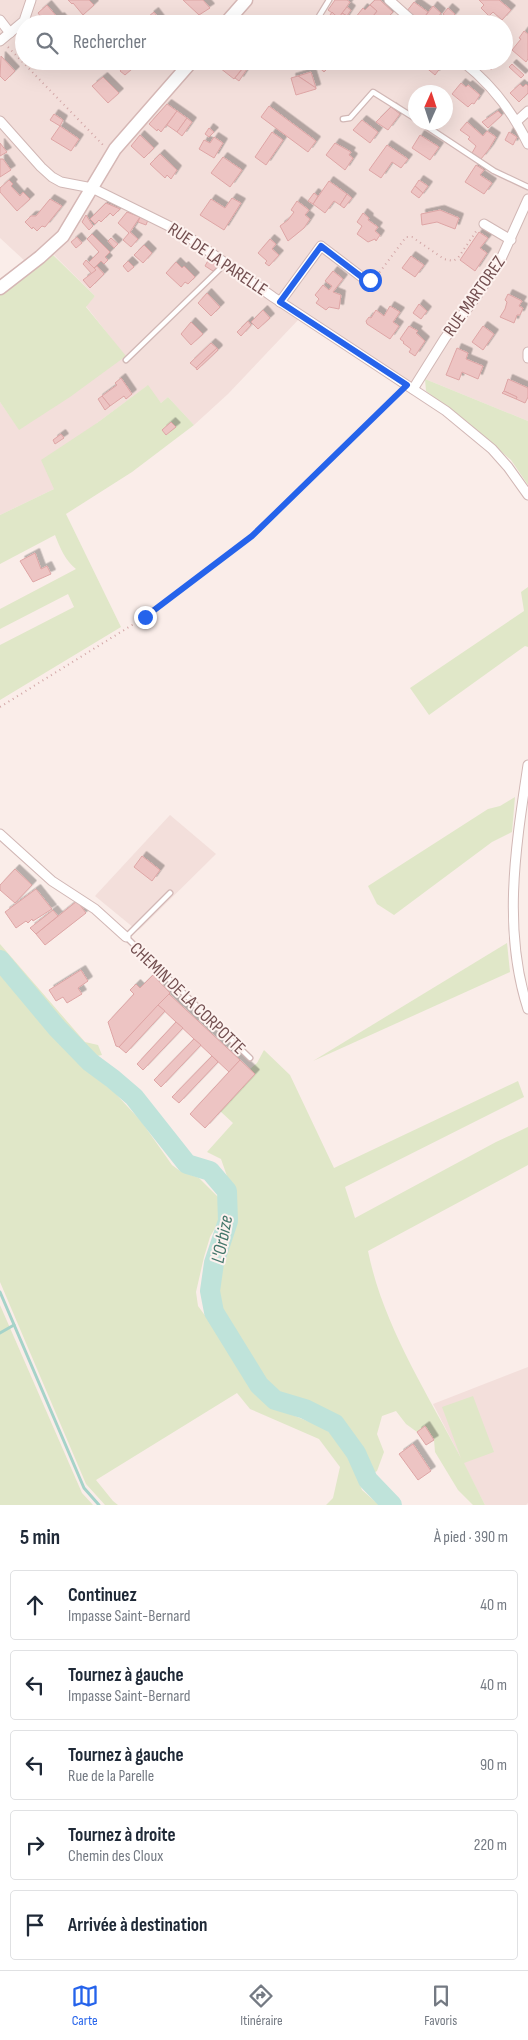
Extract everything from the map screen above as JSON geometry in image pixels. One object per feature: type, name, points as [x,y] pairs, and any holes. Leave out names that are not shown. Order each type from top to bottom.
[{"type":"street","points":[[26,15],[31,0]]},
{"type":"street","points":[[233,15],[246,0]]},
{"type":"street","points":[[388,0],[406,15]]},
{"type":"street","points":[[0,20],[10,33]]},
{"type":"street","points":[[1,41],[15,29]]},
{"type":"street","points":[[0,288],[40,257],[63,236],[115,149],[184,70]]},
{"type":"street","points":[[472,70],[489,86],[517,121],[528,144]]},
{"type":"street","points":[[517,121],[528,111]]},
{"type":"street","name":"RUE DE LA PARELLE","points":[[0,121],[41,167],[61,182],[92,188],[163,222],[446,412],[492,449],[508,467],[528,495]]},
{"type":"street","name":"RUE MARTOREZ","points":[[410,387],[476,297],[496,266],[511,240],[528,199]]},
{"type":"street","points":[[484,224],[511,240]]},
{"type":"street","points":[[280,302],[321,246],[363,278]]},
{"type":"street","points":[[528,352],[528,358]]},
{"type":"street","points":[[528,765],[513,872],[514,938],[517,968],[528,1008]]},
{"type":"street","name":"CHEMIN DE LA CORPOTTE","points":[[0,834],[52,881],[95,909],[126,937]]},
{"type":"lane","points":[[320,15],[330,0]]},
{"type":"lane","points":[[343,119],[350,118],[373,92],[408,115]]},
{"type":"lane","points":[[432,130],[494,171],[528,187]]},
{"type":"lane","points":[[126,360],[226,263]]},
{"type":"lane","name":"CHEMIN DE LA CORPOTTE","points":[[170,893],[126,937],[250,1058]]},
{"type":"path","points":[[1,41],[15,55]]},
{"type":"path","points":[[29,70],[113,154]]},
{"type":"path","points":[[363,278],[370,280],[379,273],[406,237],[409,236],[444,259],[453,261],[458,258],[479,226],[484,224]]},
{"type":"path","points":[[0,707],[145,617],[252,536],[410,387]]},
{"type":"shaded area","points":[[0,0],[528,0],[528,421],[425,379],[407,392],[299,319],[228,394],[194,425],[168,397],[161,403],[147,386],[97,423],[54,489],[0,515],[0,402],[19,429],[125,356],[86,306],[95,296],[54,255],[37,266],[26,262],[0,238]]},
{"type":"shaded area","points":[[170,815],[216,854],[139,930],[95,896]]},
{"type":"shaded area","points":[[528,1367],[528,1503],[526,1505],[485,1505],[433,1404]]},
{"type":"green space","points":[[53,255],[95,296],[86,307],[126,356],[70,397],[19,430],[0,402],[0,293]]},
{"type":"green space","points":[[425,379],[528,421],[528,485],[511,460],[474,428],[426,391]]},
{"type":"green space","points":[[148,385],[161,403],[168,397],[194,425],[132,472],[66,514],[121,627],[0,700],[0,645],[74,607],[68,594],[0,629],[0,609],[76,569],[66,558],[55,535],[0,564],[0,515],[54,489],[41,460],[97,423]]},
{"type":"green space","points":[[528,587],[528,647],[525,646],[429,715],[410,688],[524,611],[521,592]]},
{"type":"green space","points":[[515,797],[512,832],[492,842],[394,915],[377,904],[368,886],[488,809],[500,806]]},
{"type":"green space","points":[[507,943],[510,972],[313,1061]]},
{"type":"green space","points":[[0,944],[85,1042],[98,1045],[102,1055],[77,1060],[82,1067],[114,1092],[141,1121],[172,1165],[180,1171],[199,1178],[218,1197],[220,1219],[210,1237],[204,1257],[196,1292],[198,1306],[254,1382],[264,1400],[280,1410],[322,1427],[334,1436],[351,1458],[362,1490],[379,1505],[326,1505],[333,1498],[340,1467],[319,1439],[250,1409],[237,1393],[96,1480],[118,1505],[105,1505],[86,1484],[0,1282]]},
{"type":"green space","points":[[264,1050],[290,1075],[334,1168],[518,1081],[524,1097],[345,1187],[355,1218],[496,1142],[528,1127],[528,1165],[368,1251],[384,1305],[395,1331],[420,1383],[461,1458],[442,1407],[473,1396],[494,1452],[464,1463],[485,1505],[473,1505],[458,1490],[435,1452],[434,1440],[425,1427],[417,1432],[406,1424],[396,1411],[382,1416],[377,1434],[384,1452],[377,1471],[372,1474],[364,1457],[338,1421],[279,1395],[262,1381],[227,1323],[218,1300],[218,1286],[234,1222],[235,1199],[221,1159],[207,1152],[233,1123],[220,1111],[255,1074],[250,1069],[257,1063]]},
{"type":"green space","points":[[0,1305],[82,1493],[93,1505],[0,1505]]},
{"type":"building","points":[[68,0],[89,0],[94,5],[83,15]]},
{"type":"building","points":[[183,0],[203,0],[210,8],[199,15]]},
{"type":"building","points":[[335,0],[347,0],[350,2],[341,15],[335,15],[328,10]]},
{"type":"building","points":[[375,0],[380,0],[393,12],[390,15],[374,15],[377,11],[370,5]]},
{"type":"building","points":[[479,0],[499,0],[511,10],[506,15],[496,15],[493,12],[488,15],[481,8],[484,5]]},
{"type":"building","points":[[414,2],[428,12],[426,15],[412,15],[407,11]]},
{"type":"building","points":[[47,5],[55,15],[39,15],[38,13]]},
{"type":"building","points":[[370,5],[377,11],[374,15],[357,15],[363,8],[365,10]]},
{"type":"building","points":[[433,6],[441,13],[440,15],[426,15]]},
{"type":"building","points":[[347,7],[351,10],[348,15],[342,13]]},
{"type":"building","points":[[448,8],[455,14],[444,15],[443,14]]},
{"type":"building","points":[[524,31],[528,34],[528,59],[526,62],[513,51],[521,39],[519,38]]},
{"type":"building","points":[[1,56],[15,71],[5,81],[0,76]]},
{"type":"building","points":[[513,65],[524,75],[521,78],[512,70]]},
{"type":"building","points":[[121,70],[131,70],[125,75]]},
{"type":"building","points":[[223,70],[241,70],[234,79]]},
{"type":"building","points":[[242,70],[246,70],[239,81],[235,78]]},
{"type":"building","points":[[429,70],[439,70],[435,75]]},
{"type":"building","points":[[311,72],[316,88],[298,76]]},
{"type":"building","points":[[298,76],[316,89],[296,95],[291,78]]},
{"type":"building","points":[[103,77],[119,93],[108,103],[92,86]]},
{"type":"building","points":[[461,83],[466,87],[468,85],[480,95],[474,104],[472,103],[468,107],[453,93]]},
{"type":"building","points":[[520,84],[523,87],[526,84],[528,86],[528,93],[519,102],[510,93]]},
{"type":"building","points":[[167,104],[177,111],[161,132],[158,129],[157,131],[149,124]]},
{"type":"building","points":[[269,106],[316,141],[308,152],[261,117]]},
{"type":"building","points":[[391,107],[400,114],[388,130],[376,122]]},
{"type":"building","points":[[177,111],[187,118],[177,132],[167,125]]},
{"type":"building","points":[[498,111],[502,115],[488,128],[482,122]]},
{"type":"building","points":[[54,114],[63,120],[60,126],[50,120]]},
{"type":"building","points":[[187,118],[192,122],[182,136],[177,132]]},
{"type":"building","points":[[362,120],[378,132],[370,143],[353,130]]},
{"type":"building","points":[[467,122],[483,136],[487,131],[496,137],[481,159],[472,153],[476,146],[468,139],[470,137],[460,130]]},
{"type":"building","points":[[60,126],[79,139],[71,151],[51,139]]},
{"type":"building","points":[[209,128],[214,132],[209,137],[205,134]]},
{"type":"building","points":[[272,132],[283,140],[266,165],[255,157]]},
{"type":"building","points":[[509,132],[517,137],[513,145],[505,140]]},
{"type":"building","points":[[140,135],[154,148],[144,158],[131,146]]},
{"type":"building","points":[[420,135],[439,147],[430,160],[412,148]]},
{"type":"building","points":[[214,137],[223,143],[214,158],[199,149],[204,140],[210,143]]},
{"type":"building","points":[[0,143],[7,152],[0,156]]},
{"type":"building","points":[[335,143],[351,152],[349,155],[353,158],[345,170],[326,155]]},
{"type":"building","points":[[387,145],[408,159],[401,168],[392,162],[381,178],[369,170]]},
{"type":"building","points":[[160,154],[177,170],[171,179],[167,175],[165,178],[150,164]]},
{"type":"building","points":[[223,157],[242,170],[230,187],[211,173]]},
{"type":"building","points":[[0,159],[3,159],[11,170],[0,177]]},
{"type":"building","points":[[476,165],[484,170],[480,175],[492,183],[484,194],[465,182]]},
{"type":"building","points":[[9,180],[13,184],[11,186],[20,196],[23,192],[30,199],[17,211],[0,192],[0,188]]},
{"type":"building","points":[[419,180],[428,186],[423,193],[415,186]]},
{"type":"building","points":[[329,181],[347,194],[340,205],[334,201],[325,213],[313,204]]},
{"type":"building","points":[[415,186],[423,193],[419,198],[411,192]]},
{"type":"building","points":[[314,193],[318,196],[313,204],[308,201]]},
{"type":"building","points":[[347,194],[352,198],[344,208],[340,205]]},
{"type":"building","points":[[232,198],[241,203],[224,230],[200,215],[211,199],[225,208]]},
{"type":"building","points":[[50,199],[62,206],[45,227],[42,226],[37,231],[33,227],[32,229],[25,222],[31,216],[36,216]]},
{"type":"building","points":[[297,201],[309,210],[305,215],[310,219],[304,228],[288,241],[280,226],[294,212],[291,210]]},
{"type":"building","points":[[106,203],[120,209],[113,216],[110,213],[101,222],[99,220],[95,224],[90,219]]},
{"type":"building","points":[[440,210],[459,218],[455,229],[437,222],[422,225],[421,214]]},
{"type":"building","points":[[127,212],[140,217],[130,232],[138,239],[131,247],[123,240],[129,233],[118,223]]},
{"type":"building","points":[[363,213],[369,218],[368,220],[378,227],[375,231],[380,235],[376,241],[375,239],[368,242],[357,234],[362,226],[357,222]]},
{"type":"building","points":[[86,215],[93,226],[89,230],[82,222]]},
{"type":"building","points":[[140,217],[148,220],[146,225],[138,222]]},
{"type":"building","points":[[479,232],[488,238],[480,248],[487,253],[475,271],[460,260]]},
{"type":"building","points":[[92,234],[110,252],[105,257],[108,260],[104,264],[101,261],[94,268],[88,263],[99,252],[87,239]]},
{"type":"building","points":[[77,237],[82,243],[76,248],[71,242]]},
{"type":"building","points":[[111,238],[118,244],[114,248],[108,241]]},
{"type":"building","points":[[270,239],[276,244],[272,249],[279,255],[269,266],[265,263],[267,261],[258,253]]},
{"type":"building","points":[[144,245],[152,253],[143,263],[134,255]]},
{"type":"building","points":[[411,256],[424,265],[415,277],[402,268]]},
{"type":"building","points":[[210,257],[220,264],[213,271],[205,266]]},
{"type":"building","points":[[86,260],[96,270],[92,274],[83,264]]},
{"type":"building","points":[[128,261],[134,267],[128,272],[123,266]]},
{"type":"building","points":[[176,262],[182,268],[184,266],[195,277],[188,284],[185,282],[181,287],[166,273]]},
{"type":"building","points":[[97,266],[104,274],[90,288],[83,280],[96,270],[94,268]]},
{"type":"building","points":[[333,271],[343,279],[333,292],[341,295],[339,309],[329,307],[326,310],[316,303],[319,299],[315,295],[323,285],[329,290],[332,286],[325,281]]},
{"type":"building","points":[[207,293],[220,307],[211,316],[198,303]]},
{"type":"building","points":[[508,294],[522,301],[519,306],[523,308],[520,315],[517,315],[514,323],[500,317],[505,309],[507,302],[505,300]]},
{"type":"building","points":[[419,304],[427,311],[421,319],[413,313]]},
{"type":"building","points":[[390,306],[400,312],[393,322],[399,326],[390,339],[367,324],[366,321],[369,317],[371,318],[376,310],[384,316]]},
{"type":"building","points":[[263,310],[270,318],[258,329],[251,322]]},
{"type":"building","points":[[248,321],[251,325],[241,336],[237,332]]},
{"type":"building","points":[[191,322],[203,334],[191,345],[181,334]]},
{"type":"building","points":[[409,326],[418,331],[416,333],[425,341],[415,356],[409,352],[411,349],[400,339]]},
{"type":"building","points":[[483,326],[494,334],[483,350],[472,342]]},
{"type":"building","points":[[211,343],[217,348],[196,368],[190,363]]},
{"type":"building","points":[[217,348],[218,350],[197,370],[196,368]]},
{"type":"building","points":[[457,348],[468,353],[466,359],[483,366],[478,379],[462,372],[459,380],[446,375]]},
{"type":"building","points":[[121,378],[132,394],[126,399],[124,396],[110,406],[102,396],[117,385],[115,383]]},
{"type":"building","points":[[508,379],[528,388],[528,397],[525,403],[504,391]]},
{"type":"building","points":[[504,391],[517,397],[516,399],[502,393]]},
{"type":"building","points":[[102,396],[110,406],[105,410],[98,399]]},
{"type":"building","points":[[171,422],[176,427],[166,435],[162,430]]},
{"type":"building","points":[[61,434],[64,438],[55,444],[53,440]]},
{"type":"building","points":[[35,553],[41,569],[47,566],[51,574],[33,582],[20,561]]},
{"type":"building","points":[[142,856],[160,870],[152,881],[134,867]]},
{"type":"building","points":[[15,869],[32,885],[15,903],[0,890],[0,885]]},
{"type":"building","points":[[36,889],[52,909],[33,921],[32,919],[28,923],[26,921],[16,928],[5,912]]},
{"type":"building","points":[[77,901],[86,913],[45,945],[36,934]]},
{"type":"building","points":[[53,910],[58,916],[36,934],[30,928]]},
{"type":"building","points":[[81,970],[88,981],[78,988],[82,994],[67,1003],[63,997],[56,1001],[49,990]]},
{"type":"building","points":[[153,975],[170,993],[119,1047],[116,1046],[108,1022],[134,994],[130,990],[136,984],[140,988]]},
{"type":"building","points":[[169,994],[240,1060],[229,1072],[158,1005]]},
{"type":"building","points":[[158,1005],[165,1011],[126,1053],[119,1047]]},
{"type":"building","points":[[176,1022],[183,1028],[143,1070],[137,1064]]},
{"type":"building","points":[[194,1039],[201,1045],[161,1087],[154,1080]]},
{"type":"building","points":[[212,1056],[218,1062],[179,1103],[172,1097]]},
{"type":"building","points":[[240,1060],[255,1074],[205,1128],[190,1114]]},
{"type":"building","points":[[425,1426],[434,1440],[426,1445],[417,1432]]},
{"type":"building","points":[[413,1444],[431,1471],[418,1480],[399,1454]]},
{"type":"waterway","name":"L'Orbize","points":[[0,960],[57,1028],[90,1062],[134,1097],[187,1164],[210,1171],[227,1191],[228,1221],[214,1263],[210,1291],[214,1312],[259,1385],[275,1400],[305,1409],[335,1424],[356,1453],[368,1480],[392,1505]]},
{"type":"waterway","points":[[0,1292],[84,1488],[99,1505]]},
{"type":"waterway","points":[[0,1333],[14,1325]]},
{"type":"route","points":[[145,617],[252,536],[407,385],[280,302],[321,246],[363,278],[370,280]]}]
